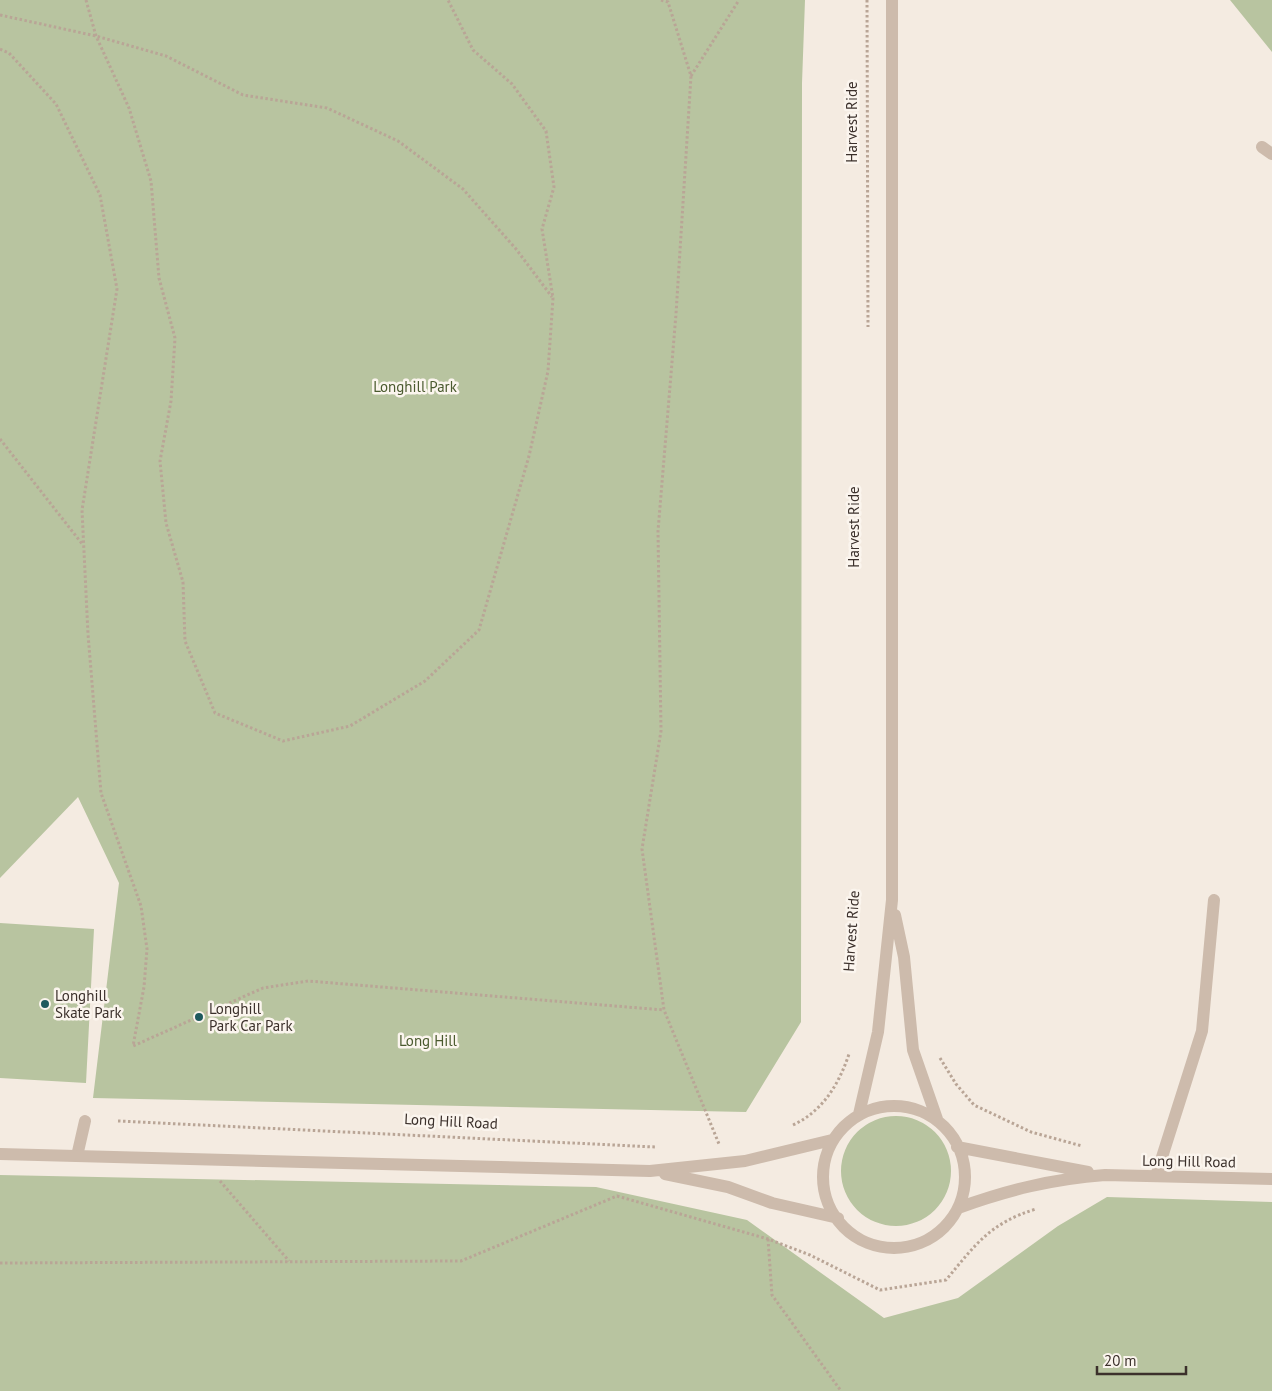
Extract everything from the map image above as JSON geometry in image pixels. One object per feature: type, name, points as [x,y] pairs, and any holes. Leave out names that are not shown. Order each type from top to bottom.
[{"type":"street","points":[[859,1114],[878,1032],[892,900],[892,0]]},
{"type":"street","points":[[892,900],[904,957],[914,1050],[936,1118]]},
{"type":"street","points":[[1156,1176],[1202,1031],[1214,900]]},
{"type":"street","points":[[898,1105],[922,1111],[936,1118],[954,1138],[966,1172],[963,1197],[953,1218],[936,1235],[925,1242],[901,1248],[886,1248],[862,1241],[851,1234],[829,1207],[822,1178],[826,1153],[832,1140],[859,1114],[882,1106],[898,1105]]},
{"type":"street","points":[[77,1156],[85,1121]]},
{"type":"street","points":[[0,1154],[650,1171],[745,1161],[832,1140]]},
{"type":"street","name":"Long Hill Road","points":[[957,1147],[1105,1175]]},
{"type":"street","points":[[650,1171],[728,1186],[772,1202],[838,1218]]},
{"type":"street","name":"Long Hill Road","points":[[958,1208],[1003,1192],[1057,1179],[1105,1175],[1272,1179]]},
{"type":"path","points":[[86,0],[96,36],[130,108],[151,181],[159,278],[175,338],[171,401],[160,461],[166,523],[184,582],[185,641],[215,714],[283,741],[350,726],[425,681],[479,630],[529,456],[546,380],[553,298],[542,229],[554,187],[546,131],[512,84],[473,50],[448,0]]},
{"type":"path","points":[[661,0],[668,2],[691,76],[676,314],[658,531],[661,731],[642,848],[664,1010],[720,1147],[711,1147]]},
{"type":"path","points":[[691,76],[739,0]]},
{"type":"path","name":"Harvest Ride","points":[[867,0],[868,332]]},
{"type":"path","points":[[0,15],[96,36],[166,56],[243,95],[327,108],[398,141],[463,190],[516,249],[553,298]]},
{"type":"path","points":[[0,49],[9,52],[56,104],[100,195],[117,289],[82,510],[101,793],[141,906],[147,948],[144,987],[133,1046],[263,988],[308,981],[664,1010]]},
{"type":"path","points":[[0,439],[83,545]]},
{"type":"path","points":[[936,1050],[956,1084],[974,1105],[1031,1132],[1082,1146]]},
{"type":"path","points":[[788,1127],[809,1115],[827,1100],[843,1073],[849,1052]]},
{"type":"path","name":"Long Hill Road","points":[[118,1121],[658,1147]]},
{"type":"path","points":[[201,1159],[289,1262]]},
{"type":"path","points":[[0,1263],[461,1261],[617,1196],[768,1239],[810,1255],[880,1290],[946,1280],[978,1241],[1011,1217],[1039,1209]]},
{"type":"path","points":[[768,1239],[772,1294],[841,1391]]},
{"type":"green space","name":"Longhill Park","points":[[0,0],[805,0],[802,83],[801,1022],[746,1112],[93,1098],[119,883],[78,797],[0,878]]},
{"type":"green space","points":[[1230,0],[1272,0],[1272,52]]},
{"type":"green space","name":"Longhill Skate Park","points":[[0,923],[94,929],[86,1083],[0,1078]]},
{"type":"green space","points":[[896,1116],[917,1121],[935,1132],[946,1150],[951,1171],[946,1192],[935,1210],[917,1221],[896,1226],[875,1221],[857,1210],[846,1192],[841,1171],[846,1150],[857,1132],[875,1121]]},
{"type":"green space","points":[[0,1175],[596,1187],[747,1220],[884,1318],[958,1298],[1058,1226],[1107,1197],[1272,1202],[1272,1391],[0,1391]]},
{"type":"place","name":"Longhill Skate Park","points":[[45,1004]]},
{"type":"place","name":"Longhill Park Car Park","points":[[199,1017]]},
{"type":"park label","name":"Long Hill","points":[[428,1040]]}]
